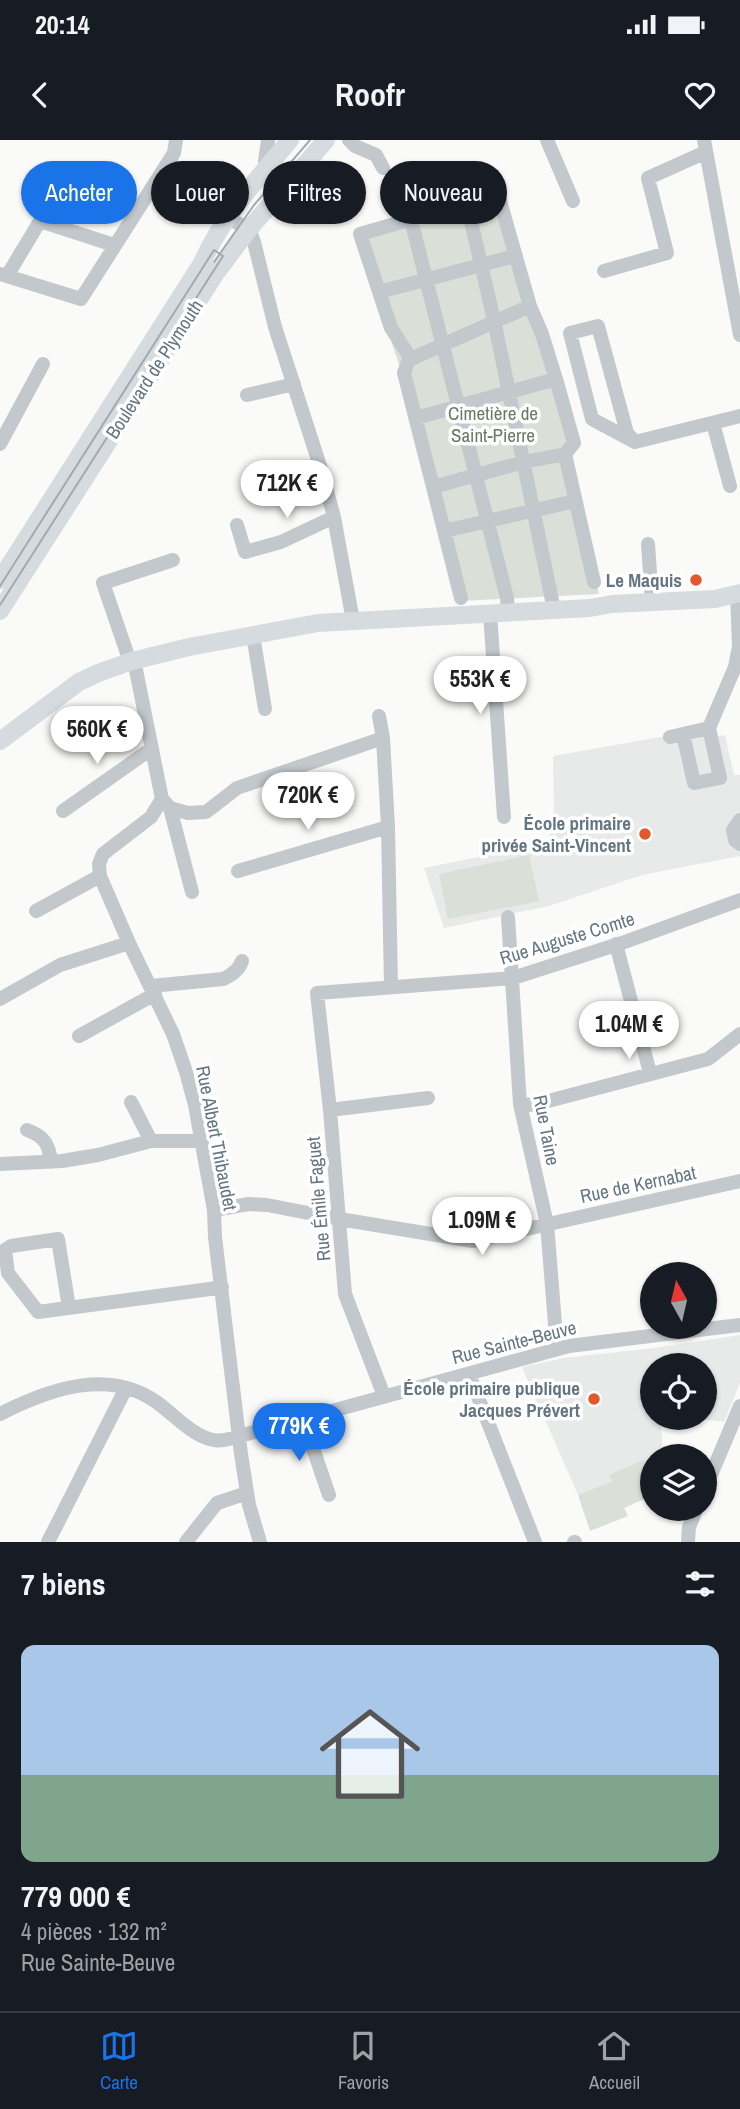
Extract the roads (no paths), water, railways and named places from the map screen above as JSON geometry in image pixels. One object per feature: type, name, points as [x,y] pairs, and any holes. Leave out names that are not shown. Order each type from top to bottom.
[{"type":"main road","name":"Boulevard de Plymouth","points":[[249,189],[290,140]]},
{"type":"main road","name":"Boulevard de Plymouth","points":[[0,611],[216,273],[249,229],[326,140]]},
{"type":"main road","name":"Boulevard de Plymouth","points":[[0,580],[224,224]]},
{"type":"main road","points":[[0,741],[79,682],[132,661],[189,647],[318,623],[590,608],[612,604],[715,599],[739,593]]},
{"type":"street","points":[[114,245],[40,221],[4,275],[81,299],[174,153],[176,140]]},
{"type":"street","points":[[265,161],[268,140]]},
{"type":"street","points":[[349,140],[355,146],[376,155],[380,162]]},
{"type":"street","points":[[547,140],[573,201]]},
{"type":"street","points":[[604,271],[667,253],[648,178],[705,146],[740,335]]},
{"type":"street","points":[[239,224],[249,229],[254,242],[275,327],[321,469],[334,517],[353,621]]},
{"type":"street","points":[[396,224],[360,234],[391,328],[411,359]]},
{"type":"street","points":[[412,224],[507,598],[499,613],[504,817]]},
{"type":"street","points":[[472,224],[554,610]]},
{"type":"street","points":[[433,487],[565,453],[573,443],[556,379],[530,306],[506,224]]},
{"type":"street","points":[[379,292],[515,256]]},
{"type":"street","points":[[461,597],[404,373],[411,359],[530,306]]},
{"type":"street","points":[[635,442],[627,433],[598,326],[570,333],[592,419],[635,442],[740,416]]},
{"type":"street","points":[[0,444],[43,364]]},
{"type":"street","points":[[416,418],[556,379]]},
{"type":"street","points":[[247,395],[294,384]]},
{"type":"street","points":[[713,423],[730,486]]},
{"type":"street","points":[[565,453],[594,582]]},
{"type":"street","points":[[444,531],[575,501]]},
{"type":"street","points":[[237,525],[245,552],[281,542],[334,517]]},
{"type":"street","points":[[648,544],[652,602]]},
{"type":"street","points":[[173,560],[103,583],[128,656],[135,665],[151,750],[192,892]]},
{"type":"street","points":[[709,728],[676,736],[694,783],[720,778],[709,728],[735,667],[739,646],[739,593]]},
{"type":"street","points":[[253,635],[265,709]]},
{"type":"street","points":[[379,716],[383,738],[388,827],[391,986]]},
{"type":"street","points":[[166,803],[188,813],[206,813],[237,788],[383,738]]},
{"type":"street","points":[[63,811],[151,750]]},
{"type":"street","points":[[36,911],[100,876],[99,864],[103,854],[166,803]]},
{"type":"street","points":[[740,820],[733,831],[735,840],[740,845]]},
{"type":"street","points":[[239,871],[388,827]]},
{"type":"street","name":"Rue Albert Thibaudet","points":[[100,876],[173,1034],[195,1105],[214,1210],[215,1237],[247,1493],[260,1542]]},
{"type":"street","name":"Rue Auguste Comte","points":[[317,993],[513,978],[740,900]]},
{"type":"street","name":"Rue Taine","points":[[508,917],[520,1104],[547,1224],[557,1349]]},
{"type":"street","points":[[0,999],[60,965],[129,943]]},
{"type":"street","points":[[616,944],[650,1073]]},
{"type":"street","points":[[79,1036],[153,990],[223,979],[232,975],[242,961]]},
{"type":"street","name":"Rue Émile Faguet","points":[[317,993],[330,1110],[345,1294],[384,1396]]},
{"type":"street","points":[[520,1104],[533,1105],[708,1059],[740,1034]]},
{"type":"street","points":[[330,1110],[428,1098]]},
{"type":"street","points":[[131,1102],[151,1141]]},
{"type":"street","points":[[27,1130],[44,1138],[48,1144],[51,1162]]},
{"type":"street","points":[[0,1164],[51,1162],[98,1155],[151,1141],[201,1140]]},
{"type":"street","name":"Rue de Kernabat","points":[[214,1210],[249,1204],[267,1205],[473,1241],[740,1181]]},
{"type":"street","points":[[69,1308],[58,1239],[11,1246],[5,1250],[4,1275],[38,1312],[69,1308],[222,1287]]},
{"type":"street","name":"Rue Sainte-Beuve","points":[[0,1414],[52,1391],[91,1384],[126,1388],[146,1395],[178,1421],[214,1441],[557,1349],[740,1325]]},
{"type":"street","points":[[469,1374],[535,1542]]},
{"type":"street","points":[[48,1542],[126,1388]]},
{"type":"street","points":[[717,1461],[740,1406]]},
{"type":"street","points":[[303,1419],[329,1495]]},
{"type":"street","points":[[186,1542],[217,1503],[247,1493]]},
{"type":"street","points":[[688,1542],[692,1521]]},
{"type":"tram line","points":[[214,262],[254,205],[310,140]]},
{"type":"tram line","points":[[0,586],[214,250],[223,256],[0,605]]},
{"type":"place","name":"Le Maquis","points":[[696,580]]},
{"type":"place","name":"École primaire privée Saint-Vincent","points":[[645,834]]},
{"type":"place","name":"École primaire publique Jacques Prévert","points":[[594,1399]]},
{"type":"park label","name":"Cimetière de Saint-Pierre","points":[[493,424]]}]
